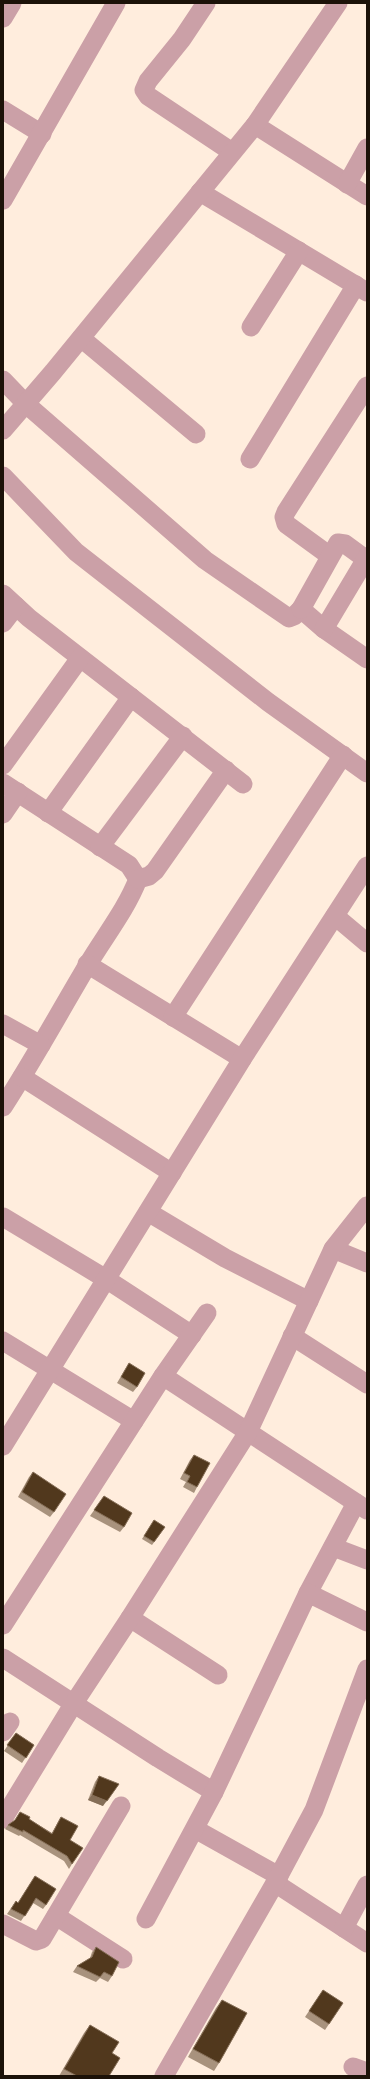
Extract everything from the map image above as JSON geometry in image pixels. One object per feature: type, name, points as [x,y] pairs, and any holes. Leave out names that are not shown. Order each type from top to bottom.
[{"type":"street","points":[[3,18],[12,3]]},
{"type":"street","points":[[3,200],[116,3]]},
{"type":"street","points":[[206,3],[182,39],[148,80],[144,90],[148,96],[232,152]]},
{"type":"street","points":[[3,430],[81,338],[255,125],[331,6]]},
{"type":"street","points":[[3,110],[42,134]]},
{"type":"street","points":[[255,125],[367,196]]},
{"type":"street","points":[[346,184],[367,148]]},
{"type":"street","points":[[200,192],[362,289],[250,459]]},
{"type":"street","points":[[251,327],[299,251]]},
{"type":"street","points":[[81,338],[196,434]]},
{"type":"street","points":[[3,380],[26,404],[205,560],[289,618],[294,616],[300,609],[336,546],[341,542],[367,558],[324,628]]},
{"type":"street","points":[[330,556],[286,524],[284,517],[289,506],[367,386]]},
{"type":"street","points":[[3,476],[82,557],[268,702],[367,773]]},
{"type":"street","points":[[3,623],[10,600],[80,658],[183,736],[243,784]]},
{"type":"street","points":[[300,609],[367,659]]},
{"type":"street","points":[[3,765],[80,658]]},
{"type":"street","points":[[48,812],[132,697]]},
{"type":"street","points":[[100,847],[183,736]]},
{"type":"street","points":[[173,1017],[343,755]]},
{"type":"street","points":[[138,879],[149,876],[155,871],[226,770]]},
{"type":"street","points":[[3,814],[10,787],[129,865],[134,870],[138,879],[131,897],[88,964],[42,1045],[3,1107]]},
{"type":"street","points":[[3,1446],[242,1059],[367,866]]},
{"type":"street","points":[[335,916],[367,944]]},
{"type":"street","points":[[88,964],[242,1059]]},
{"type":"street","points":[[3,1024],[42,1045]]},
{"type":"street","points":[[22,1077],[172,1173]]},
{"type":"street","points":[[3,1818],[74,1703],[248,1432],[333,1250],[367,1206]]},
{"type":"street","points":[[148,1212],[226,1258],[309,1300]]},
{"type":"street","points":[[3,1217],[106,1279],[192,1335]]},
{"type":"street","points":[[333,1250],[367,1263]]},
{"type":"street","points":[[3,1626],[163,1376],[207,1313]]},
{"type":"street","points":[[292,1336],[367,1384]]},
{"type":"street","points":[[3,1341],[134,1421]]},
{"type":"street","points":[[146,1919],[214,1792],[308,1594],[333,1547],[361,1507],[163,1376]]},
{"type":"street","points":[[333,1547],[367,1560]]},
{"type":"street","points":[[308,1594],[367,1622]]},
{"type":"street","points":[[130,1618],[218,1675]]},
{"type":"street","points":[[3,1658],[158,1758],[214,1792]]},
{"type":"street","points":[[164,2076],[277,1879],[314,1810],[367,1669]]},
{"type":"street","points":[[3,1924],[36,1941],[42,1939],[120,1806]]},
{"type":"street","points":[[195,1829],[277,1879],[344,1928],[367,1942]]},
{"type":"street","points":[[344,1928],[367,1885]]},
{"type":"street","points":[[56,1916],[123,1959]]},
{"type":"building","points":[[129,1363],[145,1373],[137,1387],[121,1377]]},
{"type":"building","points":[[194,1455],[210,1463],[197,1487],[187,1482],[190,1476],[184,1473]]},
{"type":"building","points":[[33,1472],[66,1494],[54,1512],[22,1492]]},
{"type":"building","points":[[104,1496],[132,1513],[124,1527],[94,1510]]},
{"type":"building","points":[[154,1520],[165,1527],[154,1542],[144,1536]]},
{"type":"building","points":[[16,1733],[34,1745],[26,1758],[7,1745]]},
{"type":"building","points":[[99,1776],[119,1784],[107,1801],[92,1795]]},
{"type":"building","points":[[20,1812],[30,1817],[29,1819],[52,1834],[61,1817],[78,1826],[70,1840],[83,1848],[72,1864],[67,1856],[23,1830],[23,1832],[8,1825],[15,1820]]},
{"type":"building","points":[[35,1876],[56,1889],[46,1905],[36,1898],[25,1916],[11,1909],[16,1901],[18,1903]]},
{"type":"building","points":[[96,1947],[119,1962],[112,1976],[104,1972],[100,1977],[77,1966],[92,1957]]},
{"type":"building","points":[[323,1990],[343,2003],[329,2024],[309,2011]]},
{"type":"building","points":[[222,2000],[247,2013],[219,2063],[193,2049]]},
{"type":"building","points":[[90,2025],[119,2042],[112,2053],[120,2058],[109,2076],[77,2076],[64,2069]]}]
